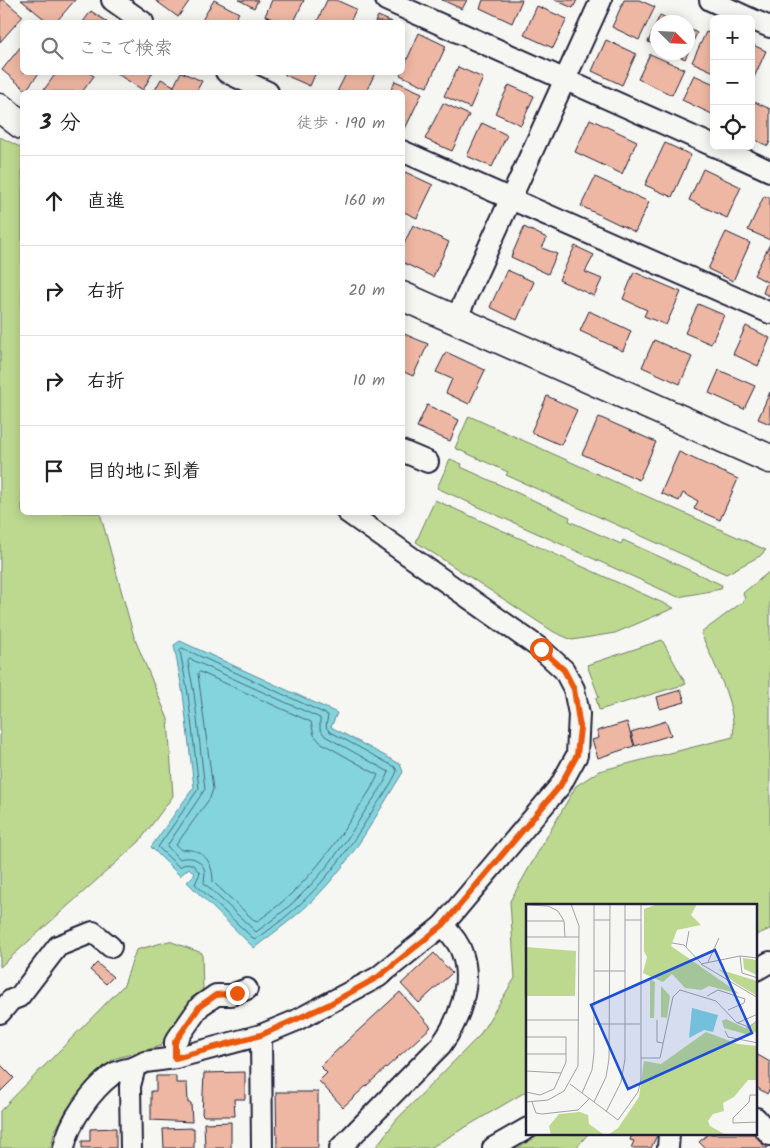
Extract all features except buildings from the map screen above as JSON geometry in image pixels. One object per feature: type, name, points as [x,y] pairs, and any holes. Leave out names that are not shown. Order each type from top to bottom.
[{"type":"street","points":[[112,0],[140,20]]},
{"type":"street","points":[[386,0],[710,144]]},
{"type":"street","points":[[456,320],[564,78],[601,0]]},
{"type":"street","points":[[710,0],[742,15]]},
{"type":"street","points":[[755,21],[770,27]]},
{"type":"street","points":[[232,75],[264,90]]},
{"type":"street","points":[[0,108],[20,123]]},
{"type":"street","points":[[723,150],[770,171]]},
{"type":"street","points":[[405,152],[770,313]]},
{"type":"street","points":[[405,297],[770,458]]},
{"type":"street","points":[[405,452],[428,462]]},
{"type":"street","points":[[64,1148],[70,1128],[90,1098],[114,1073],[145,1062],[175,1058],[261,1035],[328,1005],[378,977],[443,925],[566,777],[577,755],[580,740],[578,702],[564,670],[547,654],[351,515]]},
{"type":"street","points":[[340,1148],[441,1045],[451,1032],[462,1000],[465,971],[463,954],[458,943],[443,925]]},
{"type":"street","points":[[0,1013],[11,1000],[19,997],[58,946],[94,932],[112,947]]},
{"type":"street","points":[[758,969],[770,962]]},
{"type":"street","points":[[175,1058],[175,1042],[200,1006],[216,995],[231,995],[247,989]]},
{"type":"street","points":[[261,1035],[262,1148]]},
{"type":"street","points":[[131,1148],[130,1086],[135,1067]]},
{"type":"street","points":[[758,1120],[770,1135]]},
{"type":"street","points":[[492,1148],[526,1129]]},
{"type":"green space","points":[[0,137],[20,147],[20,515],[101,515],[134,637],[168,719],[173,796],[139,842],[0,967]]},
{"type":"green space","points":[[469,416],[766,550],[760,556],[726,574],[506,475],[508,472],[455,448]]},
{"type":"green space","points":[[450,459],[462,464],[461,467],[570,517],[569,521],[621,544],[623,540],[722,585],[721,589],[678,597],[437,488]]},
{"type":"green space","points":[[435,500],[674,608],[615,633],[572,640],[554,632],[416,542]]},
{"type":"green space","points":[[770,571],[770,929],[758,934],[758,904],[526,904],[526,1092],[430,1148],[375,1148],[397,1119],[479,1036],[515,978],[510,901],[576,786],[599,771],[733,737],[733,725],[728,698],[701,633],[745,600],[743,593]]},
{"type":"green space","points":[[662,640],[686,684],[599,710],[596,698],[599,697],[587,665]]},
{"type":"green space","points":[[169,941],[202,953],[203,992],[186,1009],[161,1046],[113,1059],[83,1089],[67,1109],[54,1133],[51,1148],[0,1148],[0,1111],[124,985],[136,950]]},
{"type":"green space","points":[[536,1136],[586,1136],[576,1148],[515,1148]]},
{"type":"water","points":[[180,641],[337,713],[331,727],[400,764],[403,772],[364,836],[343,866],[304,909],[254,948],[187,882],[195,874],[189,868],[180,876],[151,847],[194,787],[183,694],[174,645]]},
{"type":"route","points":[[237,993],[216,995],[200,1006],[175,1042],[175,1058],[261,1035],[328,1005],[378,977],[443,925],[560,786],[577,755],[580,728],[578,702],[574,689],[564,670],[541,649]]}]
